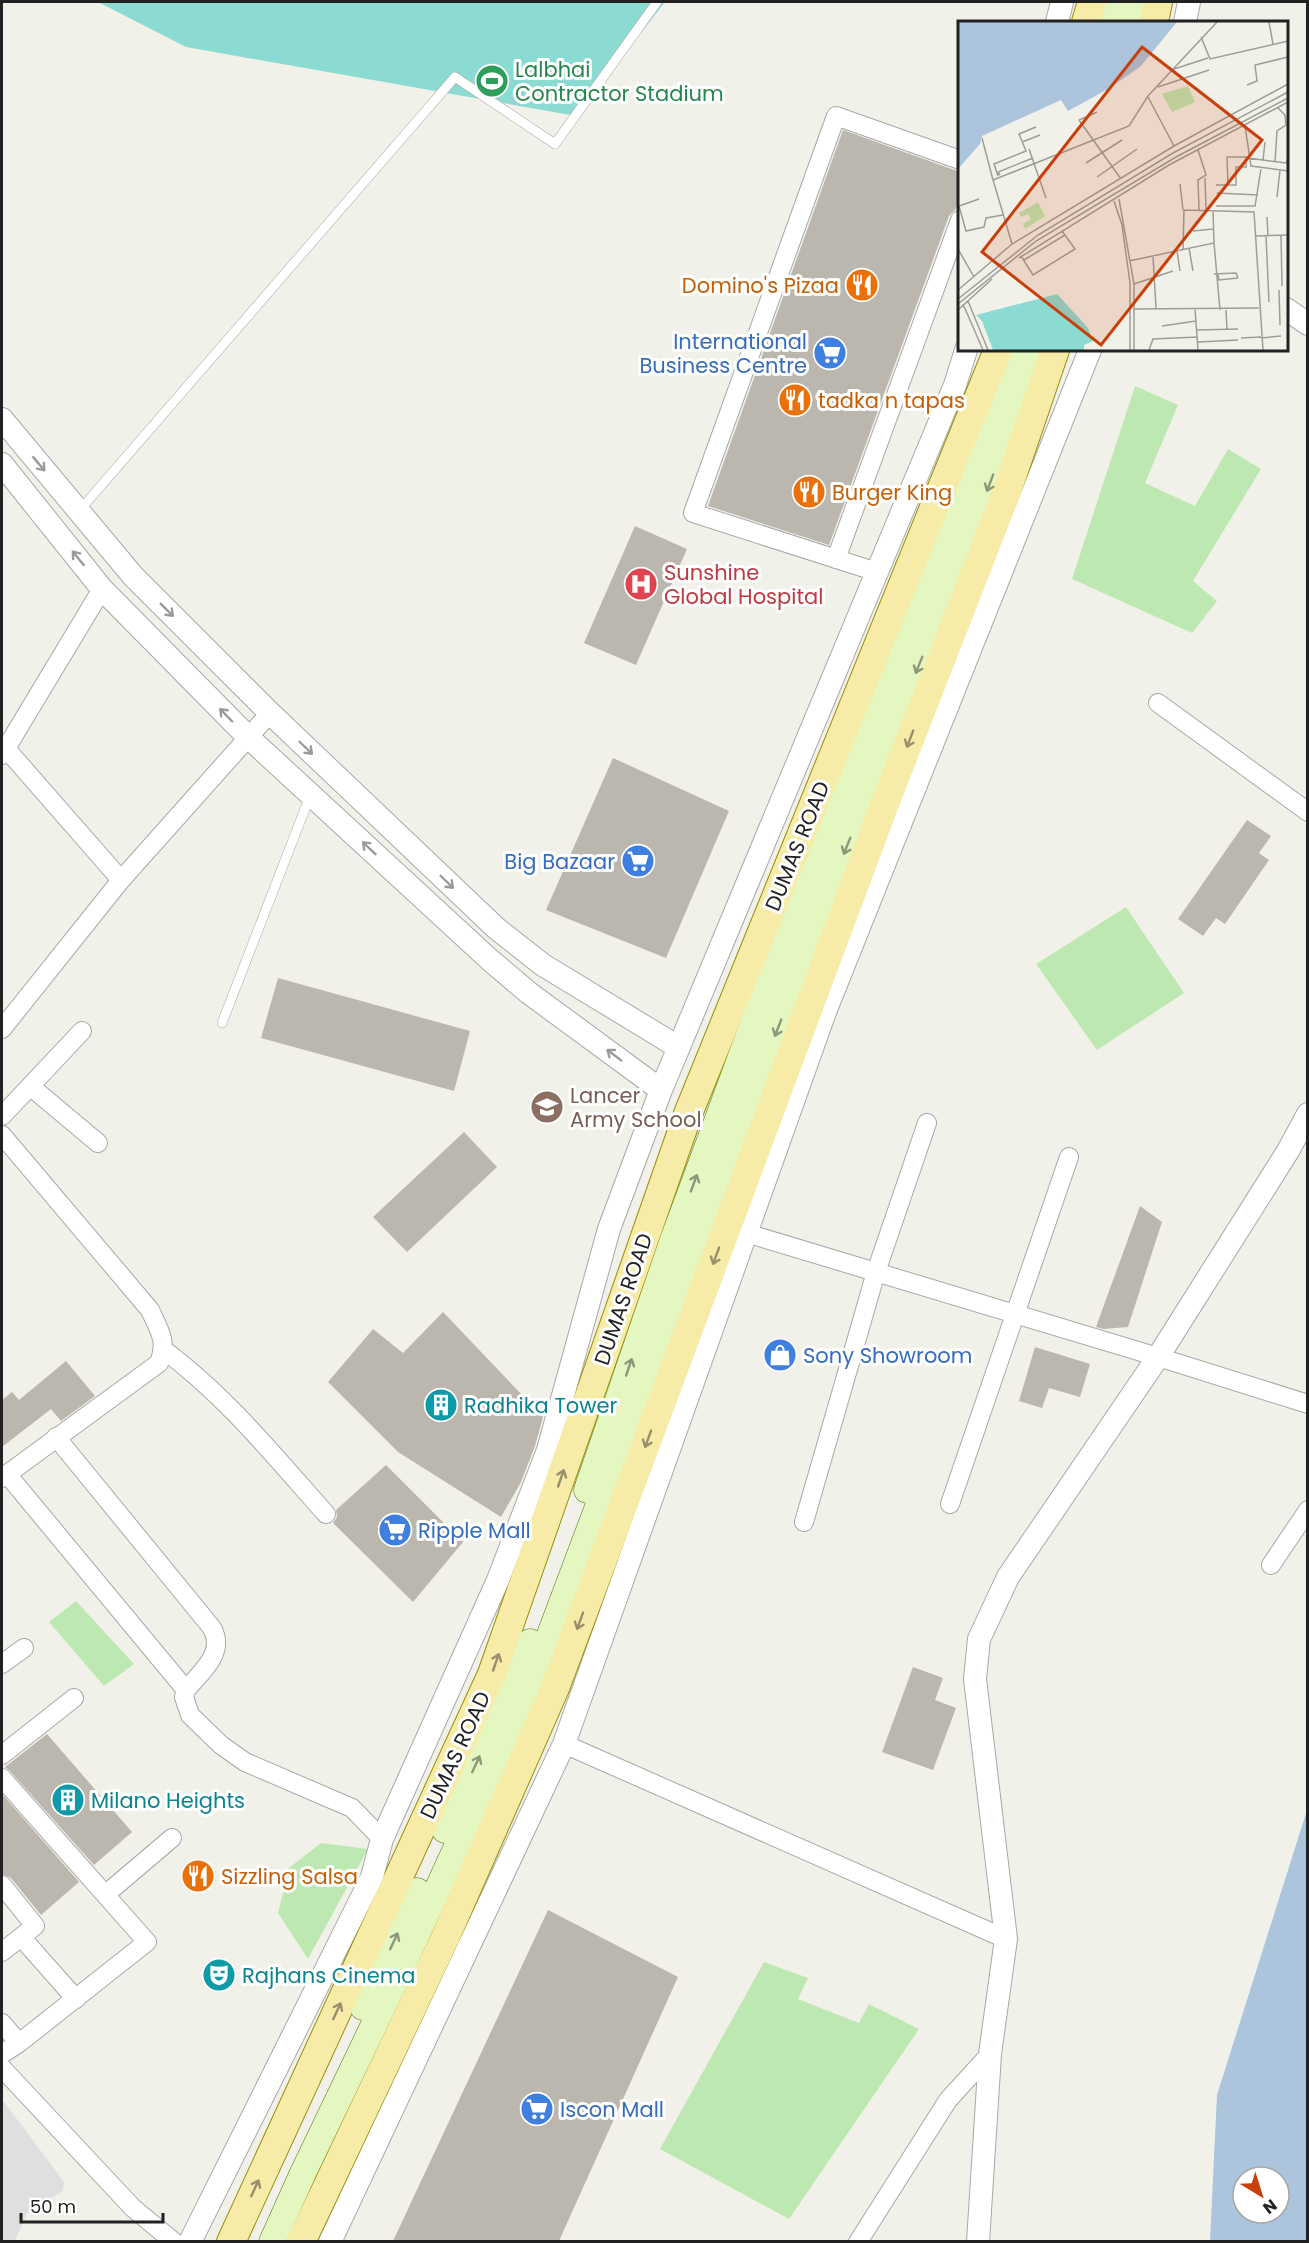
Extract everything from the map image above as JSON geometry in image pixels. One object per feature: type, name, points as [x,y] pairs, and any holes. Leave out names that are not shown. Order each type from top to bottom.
[{"type":"main road","points":[[1086,21],[1092,2]]},
{"type":"main road","points":[[1110,21],[1115,2]]},
{"type":"main road","points":[[1129,21],[1134,2]]},
{"type":"main road","points":[[1154,21],[1158,2]]},
{"type":"main road","name":"DUMAS ROAD","points":[[231,2241],[492,1674],[688,1114],[998,351]]},
{"type":"main road","points":[[255,2241],[523,1659],[583,1502],[673,1239],[791,922],[967,489],[1014,351]]},
{"type":"main road","points":[[272,2241],[405,1960],[531,1685],[835,876],[1007,441],[1039,351]]},
{"type":"main road","points":[[301,2241],[445,1938],[555,1688],[884,806],[1006,491],[1054,351]]},
{"type":"street","points":[[1057,21],[1062,2]]},
{"type":"street","points":[[1185,21],[1189,2]]},
{"type":"street","points":[[877,572],[693,513],[836,116],[958,159]]},
{"type":"street","points":[[836,559],[958,225]]},
{"type":"street","points":[[1288,310],[1308,324]]},
{"type":"street","points":[[190,2241],[372,1877],[382,1839],[498,1580],[548,1450],[609,1229],[661,1090],[955,385],[966,351]]},
{"type":"street","points":[[330,2241],[564,1744],[825,1012],[1090,351]]},
{"type":"street","points":[[2,419],[133,576],[270,713],[496,928],[543,965],[678,1047]]},
{"type":"street","points":[[2,464],[102,589],[248,737],[490,960],[529,993],[661,1090]]},
{"type":"street","points":[[102,589],[3,749],[121,880]]},
{"type":"street","points":[[1158,703],[1308,812]]},
{"type":"street","points":[[2,1029],[121,880],[270,713]]},
{"type":"street","points":[[2,1116],[82,1031]]},
{"type":"street","points":[[30,1086],[98,1143]]},
{"type":"street","points":[[978,2241],[990,2054],[1006,1939],[975,1680],[979,1638],[1008,1577],[1158,1357],[1288,1151],[1308,1114]]},
{"type":"street","points":[[804,1522],[876,1272],[927,1123]]},
{"type":"street","points":[[2,1135],[150,1310],[160,1332],[164,1350],[159,1363],[4,1476],[186,1690]]},
{"type":"street","points":[[950,1504],[1069,1157]]},
{"type":"street","points":[[746,1233],[1308,1404]]},
{"type":"street","points":[[164,1350],[189,1368],[229,1406],[326,1514]]},
{"type":"street","points":[[56,1437],[217,1637],[217,1647],[213,1656],[186,1690],[184,1697],[190,1715],[221,1745],[245,1762],[352,1808],[382,1839]]},
{"type":"street","points":[[1271,1565],[1308,1510]]},
{"type":"street","points":[[2,1664],[24,1648]]},
{"type":"street","points":[[2,1755],[74,1698]]},
{"type":"street","points":[[564,1744],[1006,1939]]},
{"type":"street","points":[[2,1778],[147,1942],[2,2054]]},
{"type":"street","points":[[106,1894],[172,1838]]},
{"type":"street","points":[[2,1886],[35,1926],[2,1952]]},
{"type":"street","points":[[21,1937],[76,1999]]},
{"type":"street","points":[[2,2023],[19,2043]]},
{"type":"street","points":[[858,2241],[948,2100],[990,2054]]},
{"type":"street","points":[[2,2068],[133,2208],[174,2241]]},
{"type":"lane","points":[[79,511],[455,77],[555,144],[657,2]]},
{"type":"lane","points":[[222,1023],[311,795]]},
{"type":"shaded area","name":"Lalbhai Contractor Stadium","points":[[98,2],[665,2],[576,116],[186,47]]},
{"type":"shaded area","points":[[1307,1810],[1307,2241],[1210,2241],[1217,2095]]},
{"type":"shaded area","points":[[2,2099],[64,2182],[63,2191],[28,2211],[15,2241],[2,2241]]},
{"type":"green space","points":[[1135,386],[1178,405],[1145,483],[1195,506],[1228,449],[1261,469],[1193,581],[1217,601],[1192,633],[1072,579]]},
{"type":"green space","points":[[1126,907],[1184,993],[1097,1050],[1036,964]]},
{"type":"green space","points":[[76,1601],[134,1664],[104,1686],[49,1622]]},
{"type":"green space","points":[[321,1843],[368,1849],[308,1959],[278,1913],[289,1868]]},
{"type":"green space","points":[[764,1962],[808,1978],[798,1999],[859,2023],[869,2004],[919,2029],[789,2219],[660,2149]]},
{"type":"building","name":"International Business Centre","points":[[843,130],[958,171],[958,203],[949,216],[829,545],[708,506]]},
{"type":"building","points":[[635,526],[687,549],[636,665],[584,643]]},
{"type":"building","name":"Big Bazaar","points":[[613,758],[729,811],[666,958],[546,910]]},
{"type":"building","points":[[1247,820],[1271,836],[1259,853],[1269,860],[1225,924],[1216,918],[1203,936],[1178,919]]},
{"type":"building","points":[[278,978],[470,1031],[454,1091],[261,1038]]},
{"type":"building","points":[[464,1132],[497,1167],[407,1252],[373,1217]]},
{"type":"building","points":[[1140,1206],[1162,1222],[1128,1327],[1103,1329],[1096,1327]]},
{"type":"building","name":"Radhika Tower","points":[[443,1312],[543,1417],[521,1482],[501,1517],[398,1452],[328,1382],[373,1329],[403,1353]]},
{"type":"building","points":[[1035,1347],[1090,1364],[1080,1397],[1049,1388],[1042,1408],[1019,1401]]},
{"type":"building","points":[[66,1361],[95,1396],[61,1421],[51,1409],[2,1447],[2,1400],[12,1392],[19,1400]]},
{"type":"building","name":"Ripple Mall","points":[[386,1465],[463,1542],[413,1602],[333,1523],[337,1517],[336,1510]]},
{"type":"building","points":[[913,1667],[943,1678],[935,1700],[956,1708],[933,1770],[882,1752]]},
{"type":"building","name":"Milano Heights","points":[[47,1734],[132,1832],[94,1865],[5,1767]]},
{"type":"building","name":"Milano Heights","points":[[2,1794],[79,1882],[41,1915],[11,1878],[2,1874]]},
{"type":"building","name":"Iscon Mall","points":[[548,1910],[678,1977],[559,2241],[393,2241]]},
{"type":"place","name":"Lalbhai Contractor Stadium","points":[[492,81]]},
{"type":"place","name":"Domino's Pizaa","points":[[862,285]]},
{"type":"place","name":"International Business Centre","points":[[830,353]]},
{"type":"place","name":"tadka n tapas","points":[[795,400]]},
{"type":"place","name":"Burger King","points":[[809,492]]},
{"type":"place","name":"Sunshine Global Hospital","points":[[641,584]]},
{"type":"place","name":"Big Bazaar","points":[[638,861]]},
{"type":"place","name":"Lancer Army School","points":[[547,1107]]},
{"type":"place","name":"Sony Showroom","points":[[780,1355]]},
{"type":"place","name":"Radhika Tower","points":[[441,1405]]},
{"type":"place","name":"Ripple Mall","points":[[395,1530]]},
{"type":"place","name":"Milano Heights","points":[[68,1800]]},
{"type":"place","name":"Sizzling Salsa","points":[[198,1876]]},
{"type":"place","name":"Rajhans Cinema","points":[[219,1975]]},
{"type":"place","name":"Iscon Mall","points":[[537,2109]]}]
